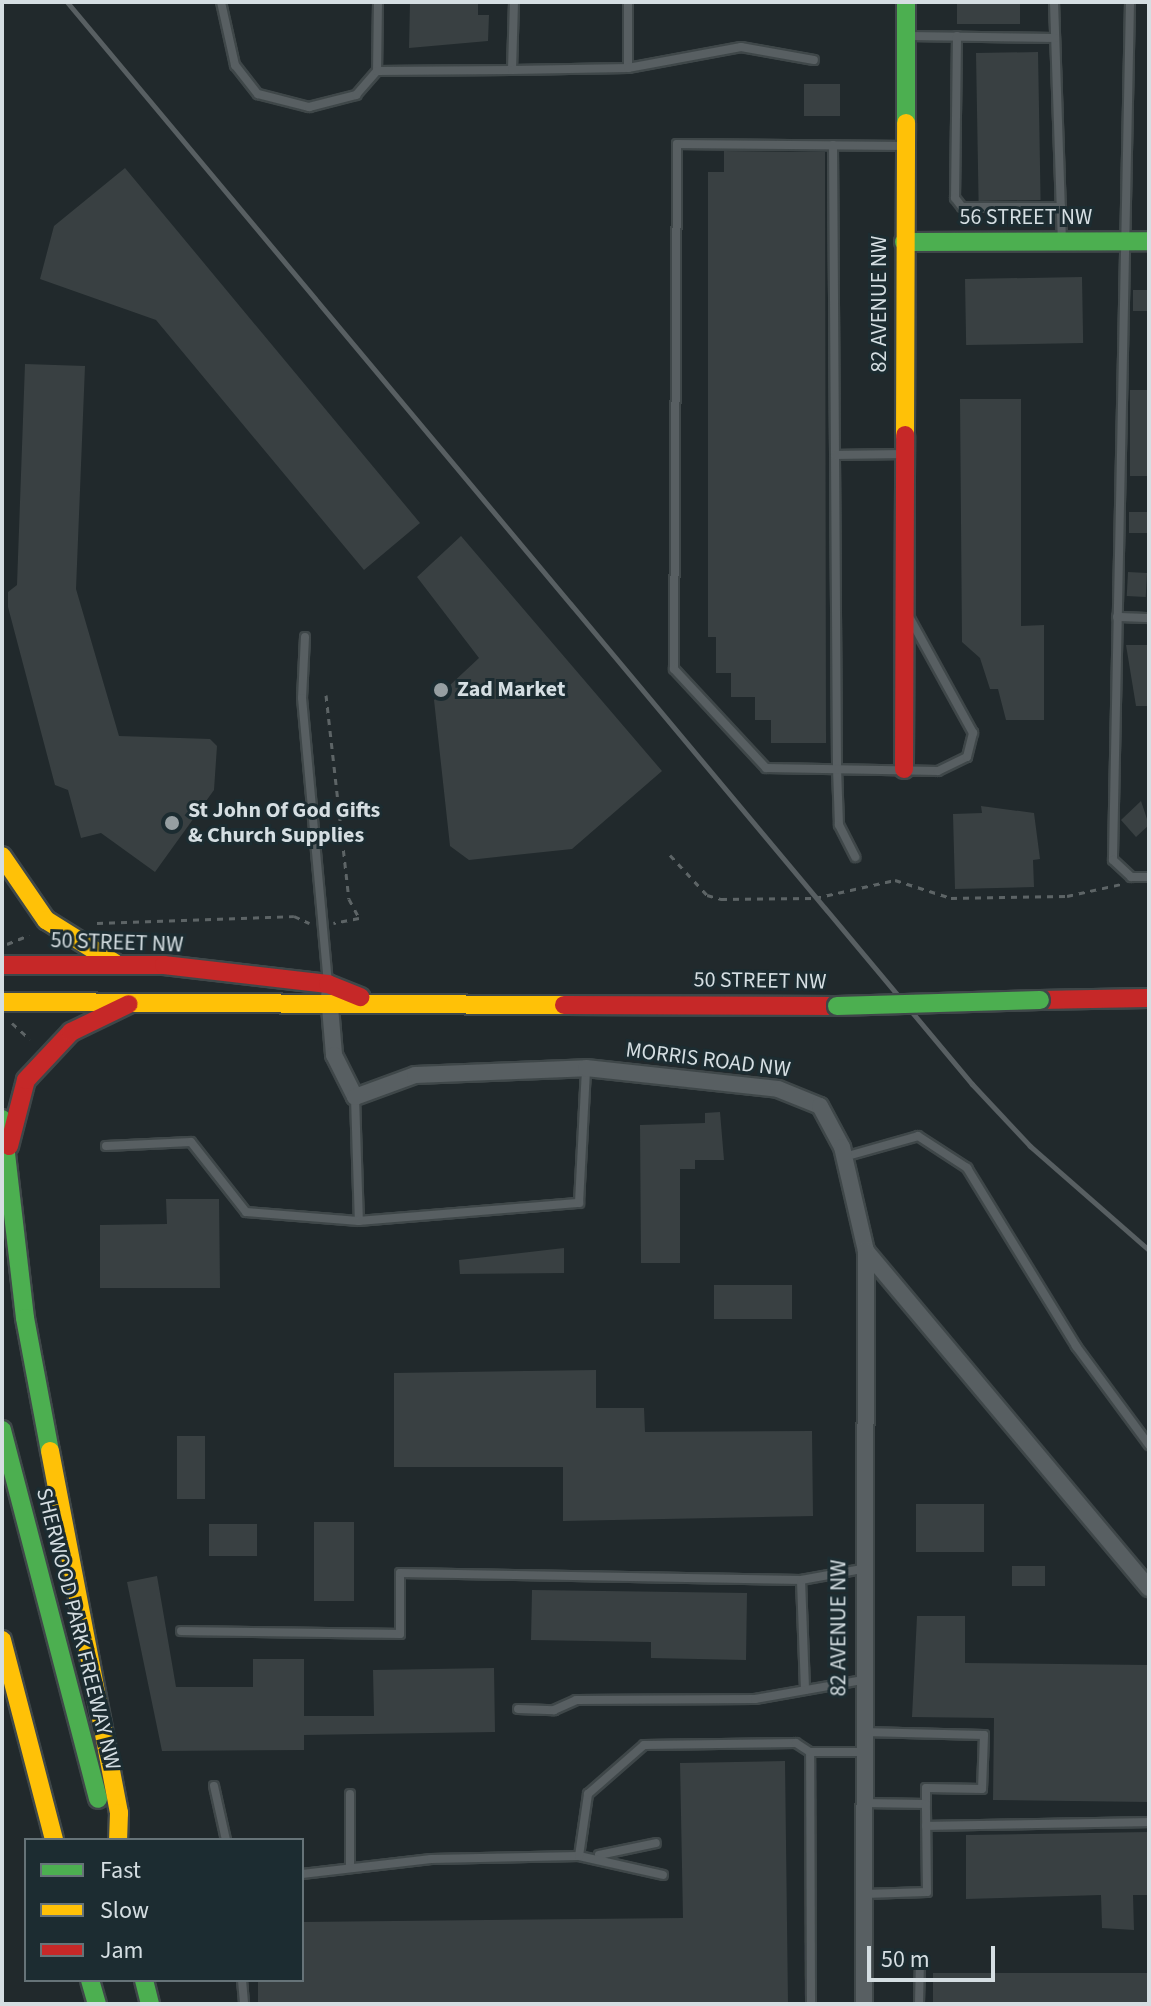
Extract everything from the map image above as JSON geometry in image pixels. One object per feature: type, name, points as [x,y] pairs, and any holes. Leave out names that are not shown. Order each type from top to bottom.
[{"type":"main road","name":"82 AVENUE NW","points":[[904,769],[902,606],[906,2]]},
{"type":"main road","name":"56 STREET NW","points":[[904,242],[1149,241]]},
{"type":"main road","points":[[2,856],[51,925],[115,963]]},
{"type":"main road","name":"50 STREET NW","points":[[2,965],[115,963],[370,1001],[837,1006],[1149,998]]},
{"type":"main road","name":"50 STREET NW","points":[[2,1002],[129,1004],[329,993]]},
{"type":"main road","points":[[7,1163],[26,1080],[71,1032],[129,1004]]},
{"type":"main road","points":[[2,1119],[25,1318],[119,1813],[118,1838]]},
{"type":"main road","name":"SHERWOOD PARK FREEWAY NW","points":[[2,1430],[107,1838]]},
{"type":"main road","points":[[2,1640],[53,1838]]},
{"type":"main road","points":[[2,1682],[26,1733]]},
{"type":"main road","points":[[91,1982],[97,2004]]},
{"type":"main road","points":[[144,1982],[150,2004]]},
{"type":"street","points":[[329,993],[334,1055],[355,1097]]},
{"type":"street","name":"MORRIS ROAD NW","points":[[355,1097],[415,1075],[586,1068],[800,1094],[834,1124],[866,1251],[1149,1588]]},
{"type":"street","name":"82 AVENUE NW","points":[[864,2004],[862,1569],[866,1251]]},
{"type":"lane","points":[[221,2],[235,65],[258,94],[309,107],[356,95],[377,71],[378,2]]},
{"type":"lane","points":[[512,70],[514,2]]},
{"type":"lane","points":[[628,2],[628,68]]},
{"type":"lane","points":[[1054,2],[1062,242]]},
{"type":"lane","points":[[1130,2],[1113,860],[1131,877],[1149,877]]},
{"type":"lane","points":[[906,36],[1055,38]]},
{"type":"lane","points":[[957,36],[955,198],[962,207],[1061,207]]},
{"type":"lane","points":[[377,71],[628,68],[741,47],[814,60]]},
{"type":"lane","points":[[904,769],[766,768],[674,669],[677,144],[905,146]]},
{"type":"lane","points":[[833,145],[837,768],[839,825],[855,857]]},
{"type":"lane","points":[[835,455],[903,454]]},
{"type":"lane","name":"82 AVENUE NW","points":[[902,606],[973,733],[967,757],[955,767],[904,769]]},
{"type":"lane","points":[[1117,617],[1149,618]]},
{"type":"lane","points":[[305,637],[302,698],[327,924],[329,993]]},
{"type":"lane","points":[[106,1146],[191,1142],[246,1212],[359,1221],[579,1203],[586,1068]]},
{"type":"lane","points":[[355,1097],[359,1221]]},
{"type":"lane","points":[[844,1157],[918,1136],[967,1168],[1076,1346],[1149,1445]]},
{"type":"lane","points":[[181,1631],[400,1634],[400,1573],[801,1580],[862,1569]]},
{"type":"lane","points":[[801,1580],[805,1690]]},
{"type":"lane","points":[[518,1709],[554,1710],[576,1700],[755,1699],[863,1680]]},
{"type":"lane","points":[[863,1732],[984,1735],[982,1789],[926,1788],[927,1892],[864,1894]]},
{"type":"lane","points":[[579,1856],[588,1794],[644,1745],[796,1743],[810,1752],[863,1752]]},
{"type":"lane","points":[[810,1752],[811,2004]]},
{"type":"lane","points":[[214,1786],[226,1838]]},
{"type":"lane","points":[[350,1794],[350,1868]]},
{"type":"lane","points":[[864,1803],[926,1804]]},
{"type":"lane","points":[[926,1826],[1149,1822]]},
{"type":"lane","points":[[304,1874],[350,1868],[599,1855],[656,1843]]},
{"type":"lane","points":[[599,1855],[614,1867],[663,1875]]},
{"type":"lane","points":[[919,2004],[920,1959]]},
{"type":"lane","points":[[242,1982],[244,2004]]},
{"type":"path","points":[[87,922],[294,916],[327,924],[359,918],[349,899],[326,695]]},
{"type":"path","points":[[670,855],[707,895],[721,899],[815,898],[895,880],[951,898],[1067,896],[1100,884],[1137,884]]},
{"type":"path","points":[[3,946],[51,925]]},
{"type":"building","points":[[410,2],[478,2],[478,15],[489,15],[488,41],[409,48]]},
{"type":"building","points":[[957,2],[1020,2],[1020,24],[957,24]]},
{"type":"building","points":[[1038,52],[1041,200],[979,201],[976,53]]},
{"type":"building","points":[[804,84],[840,84],[840,116],[804,116]]},
{"type":"building","points":[[724,151],[825,152],[826,743],[771,743],[771,720],[755,720],[755,697],[731,697],[731,673],[716,673],[716,637],[708,637],[708,172],[724,172]]},
{"type":"building","points":[[125,168],[420,523],[364,570],[156,320],[40,279],[54,226]]},
{"type":"building","points":[[1082,277],[1083,343],[966,345],[965,279]]},
{"type":"building","points":[[1133,290],[1149,290],[1149,311],[1133,311]]},
{"type":"building","points":[[25,364],[85,366],[76,589],[119,736],[210,739],[217,746],[214,790],[155,872],[101,833],[81,838],[68,790],[55,785],[8,607],[8,592],[17,585]]},
{"type":"building","points":[[1130,390],[1149,390],[1149,476],[1130,476]]},
{"type":"building","points":[[960,399],[1021,399],[1021,626],[1044,625],[1044,720],[1006,720],[998,689],[990,689],[980,658],[962,642]]},
{"type":"building","points":[[1129,512],[1149,512],[1149,533],[1129,533]]},
{"type":"building","points":[[461,536],[662,771],[572,849],[469,860],[450,846],[434,700],[479,658],[417,577]]},
{"type":"building","points":[[1128,572],[1147,573],[1146,597],[1127,596]]},
{"type":"building","points":[[1126,645],[1147,645],[1149,706],[1136,706]]},
{"type":"building","points":[[1141,801],[1149,825],[1136,837],[1121,820]]},
{"type":"building","points":[[981,806],[1034,813],[1040,859],[1033,860],[1034,887],[955,889],[953,814],[982,813]]},
{"type":"building","points":[[720,1112],[724,1160],[695,1160],[695,1169],[680,1169],[680,1263],[641,1263],[640,1125],[705,1123],[705,1113]]},
{"type":"building","points":[[166,1199],[219,1199],[220,1288],[100,1288],[100,1225],[167,1224]]},
{"type":"building","points":[[564,1248],[564,1273],[460,1274],[459,1260]]},
{"type":"building","points":[[714,1285],[792,1285],[792,1319],[714,1319]]},
{"type":"building","points":[[596,1370],[596,1408],[644,1408],[645,1432],[812,1431],[813,1516],[563,1521],[563,1467],[394,1467],[394,1373]]},
{"type":"building","points":[[177,1436],[205,1436],[205,1499],[177,1499]]},
{"type":"building","points":[[916,1504],[984,1504],[984,1552],[916,1552]]},
{"type":"building","points":[[314,1522],[354,1522],[354,1601],[314,1601]]},
{"type":"building","points":[[209,1524],[257,1524],[257,1556],[209,1556]]},
{"type":"building","points":[[1012,1566],[1045,1566],[1045,1586],[1012,1586]]},
{"type":"building","points":[[157,1576],[176,1687],[253,1687],[253,1659],[304,1659],[304,1716],[374,1716],[373,1670],[494,1668],[495,1732],[304,1735],[304,1750],[162,1751],[127,1582]]},
{"type":"building","points":[[532,1590],[747,1593],[746,1660],[651,1658],[651,1642],[531,1640]]},
{"type":"building","points":[[917,1616],[965,1616],[965,1663],[1149,1665],[1149,1802],[993,1800],[994,1718],[912,1717]]},
{"type":"building","points":[[785,1761],[788,2004],[258,2004],[258,1982],[304,1982],[304,1922],[683,1918],[680,1763]]},
{"type":"building","points":[[1149,1832],[1149,1895],[1133,1895],[1134,1930],[1102,1928],[1101,1895],[966,1899],[966,1835]]},
{"type":"building","points":[[933,1973],[1149,1973],[1149,2004],[933,2004]]},
{"type":"railway","points":[[67,2],[972,1084],[1030,1146],[1149,1250]]},
{"type":"traffic: fast","points":[[906,2],[906,123]]},
{"type":"traffic: fast","points":[[904,242],[1149,241]]},
{"type":"traffic: fast","points":[[837,1006],[1040,1000]]},
{"type":"traffic: fast","points":[[2,1119],[25,1318],[50,1451]]},
{"type":"traffic: fast","points":[[2,1430],[98,1799]]},
{"type":"traffic: fast","points":[[91,1982],[97,2004]]},
{"type":"traffic: fast","points":[[144,1982],[150,2004]]},
{"type":"traffic: slow","points":[[905,435],[906,123]]},
{"type":"traffic: slow","points":[[2,856],[46,920],[115,963]]},
{"type":"traffic: slow","points":[[2,1002],[564,1005]]},
{"type":"traffic: slow","points":[[50,1451],[119,1813],[118,1838]]},
{"type":"traffic: slow","points":[[2,1640],[53,1838]]},
{"type":"traffic: jam","points":[[904,769],[905,435]]},
{"type":"traffic: jam","points":[[2,965],[164,965],[328,984],[361,997]]},
{"type":"traffic: jam","points":[[1040,1000],[1149,998]]},
{"type":"traffic: jam","points":[[9,1146],[26,1080],[71,1032],[129,1004]]},
{"type":"traffic: jam","points":[[564,1005],[837,1006]]},
{"type":"place","name":"Zad Market","points":[[441,690]]},
{"type":"place","name":"St John Of God Gifts & Church Supplies","points":[[172,823]]}]
